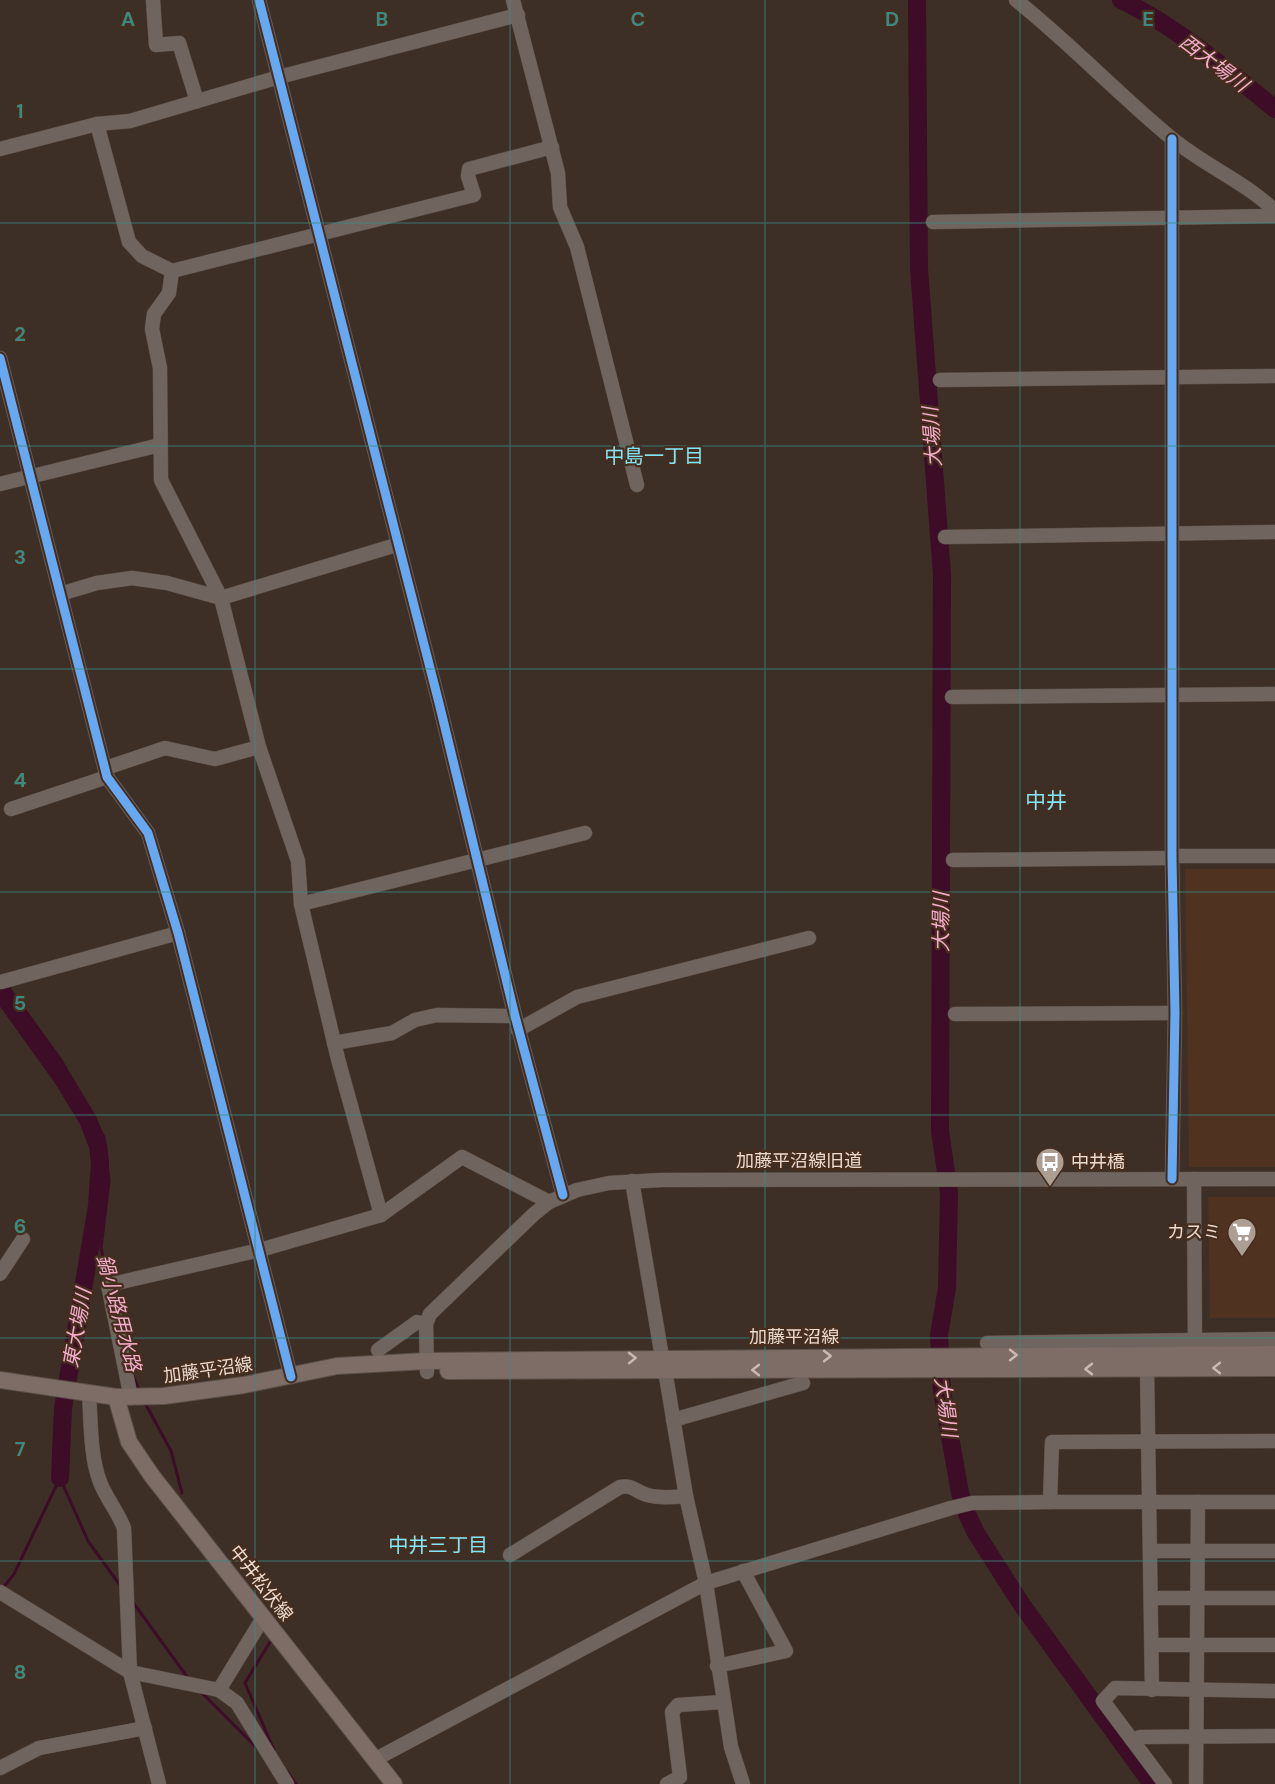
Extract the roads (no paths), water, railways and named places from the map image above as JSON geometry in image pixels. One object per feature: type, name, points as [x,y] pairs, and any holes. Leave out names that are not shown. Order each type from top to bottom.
[{"type":"main road","name":"加藤平沼線","points":[[0,1380],[123,1397],[198,1393],[356,1364],[427,1366],[920,1363],[1195,1347],[1275,1354]]},
{"type":"main road","name":"加藤平沼線","points":[[954,1362],[1147,1368],[1275,1368]]},
{"type":"main road","name":"中井松伏線","points":[[123,1397],[123,1428],[137,1455],[394,1784]]},
{"type":"street","points":[[153,0],[156,45],[179,43],[197,101]]},
{"type":"street","points":[[258,0],[396,545],[439,703],[518,1030],[563,1195]]},
{"type":"street","points":[[513,0],[558,173],[560,207],[577,247],[636,485]]},
{"type":"street","points":[[1016,0],[1055,31],[1172,139],[1258,194],[1275,211]]},
{"type":"street","points":[[0,149],[97,124],[130,121],[279,77],[518,15]]},
{"type":"street","points":[[97,124],[129,242],[142,256],[172,271],[474,195],[468,176],[469,169],[552,147]]},
{"type":"street","points":[[1172,139],[1172,857],[1175,1013],[1172,1179]]},
{"type":"street","points":[[933,222],[1275,216]]},
{"type":"street","points":[[172,271],[169,292],[154,314],[152,329],[160,368],[161,480],[221,598],[259,747],[298,861],[301,904],[334,1043],[381,1215]]},
{"type":"street","points":[[0,358],[107,773],[148,833],[178,933],[291,1377]]},
{"type":"street","points":[[940,380],[1275,376]]},
{"type":"street","points":[[0,484],[160,445]]},
{"type":"street","points":[[945,537],[1275,532]]},
{"type":"street","points":[[60,594],[97,583],[132,578],[167,584],[221,598],[396,545]]},
{"type":"street","points":[[952,698],[1275,694]]},
{"type":"street","points":[[11,809],[107,773],[165,748],[215,759],[259,747]]},
{"type":"street","points":[[301,904],[585,833]]},
{"type":"street","points":[[953,860],[1275,856]]},
{"type":"street","points":[[1,982],[178,933]]},
{"type":"street","points":[[518,1030],[577,997],[809,938]]},
{"type":"street","points":[[955,1014],[1175,1013]]},
{"type":"street","points":[[334,1043],[392,1033],[415,1020],[437,1015],[515,1016]]},
{"type":"street","points":[[123,1397],[108,1285],[260,1250],[381,1215],[462,1157],[549,1202]]},
{"type":"street","points":[[1194,1179],[1195,1347]]},
{"type":"street","name":"加藤平沼線旧道","points":[[426,1324],[441,1300],[549,1202],[563,1195],[594,1186],[632,1181],[1275,1179]]},
{"type":"street","points":[[632,1181],[686,1496],[706,1583],[731,1747],[743,1784]]},
{"type":"street","points":[[0,1274],[23,1239]]},
{"type":"street","points":[[378,1350],[417,1322],[426,1324],[427,1366]]},
{"type":"street","points":[[987,1343],[1195,1347],[1275,1339]]},
{"type":"street","points":[[1147,1368],[1147,1441],[1152,1551],[1152,1690]]},
{"type":"street","points":[[673,1420],[803,1383]]},
{"type":"street","points":[[89,1394],[96,1469],[101,1484],[115,1506],[124,1528],[130,1671],[159,1784]]},
{"type":"street","points":[[1050,1502],[1052,1442],[1275,1441]]},
{"type":"street","points":[[510,1555],[620,1487],[633,1487],[642,1494],[656,1497],[686,1496]]},
{"type":"street","points":[[1196,1784],[1199,1598],[1197,1502]]},
{"type":"street","points":[[374,1760],[706,1583],[951,1508],[972,1503],[1275,1502]]},
{"type":"street","points":[[1152,1551],[1275,1551]]},
{"type":"street","points":[[717,1666],[786,1651],[743,1571]]},
{"type":"street","points":[[1152,1598],[1275,1598]]},
{"type":"street","points":[[3,1599],[130,1671],[219,1690],[237,1703],[287,1784]]},
{"type":"street","points":[[219,1690],[263,1618]]},
{"type":"street","points":[[1153,1645],[1275,1645]]},
{"type":"street","points":[[1165,1784],[1103,1701],[1115,1688],[1275,1691]]},
{"type":"street","points":[[667,1784],[680,1777],[672,1712],[678,1705],[723,1702]]},
{"type":"street","points":[[0,1768],[39,1748],[145,1728]]},
{"type":"street","points":[[1132,1740],[1140,1737],[1275,1736]]},
{"type":"waterway","name":"大場川","points":[[917,0],[919,269],[942,575],[940,1131],[949,1193],[947,1288],[939,1335],[942,1391],[960,1493],[976,1533],[1022,1605],[1152,1784]]},
{"type":"waterway","name":"西大場川","points":[[1121,0],[1181,35],[1275,109]]},
{"type":"waterway","name":"鍋小路用水路","points":[[6,984],[61,1060],[104,1137],[109,1181],[101,1248],[108,1280]]},
{"type":"waterway","name":"東大場川","points":[[0,991],[63,1079],[88,1120],[98,1146],[100,1163],[97,1206],[63,1408],[60,1478]]},
{"type":"waterway","name":"鍋小路用水路","points":[[132,1373],[140,1392]]},
{"type":"waterway","name":"鍋小路用水路","points":[[145,1403],[171,1451],[182,1493]]},
{"type":"waterway","points":[[60,1478],[88,1541],[122,1588]]},
{"type":"waterway","points":[[3,1588],[14,1574],[59,1480]]},
{"type":"waterway","points":[[132,1601],[188,1678]]},
{"type":"waterway","name":"鍋小路用水路","points":[[270,1642],[245,1683],[274,1750]]},
{"type":"waterway","points":[[200,1691],[255,1746]]},
{"type":"waterway","name":"鍋小路用水路","points":[[287,1771],[296,1784]]},
{"type":"place","name":"中井橋","points":[[1050,1188]]},
{"type":"place","name":"カスミ","points":[[1242,1258]]},
{"type":"district","name":"中島一丁目","points":[[654,456]]},
{"type":"district","name":"中井","points":[[1046,801]]},
{"type":"district","name":"中井三丁目","points":[[438,1545]]}]
